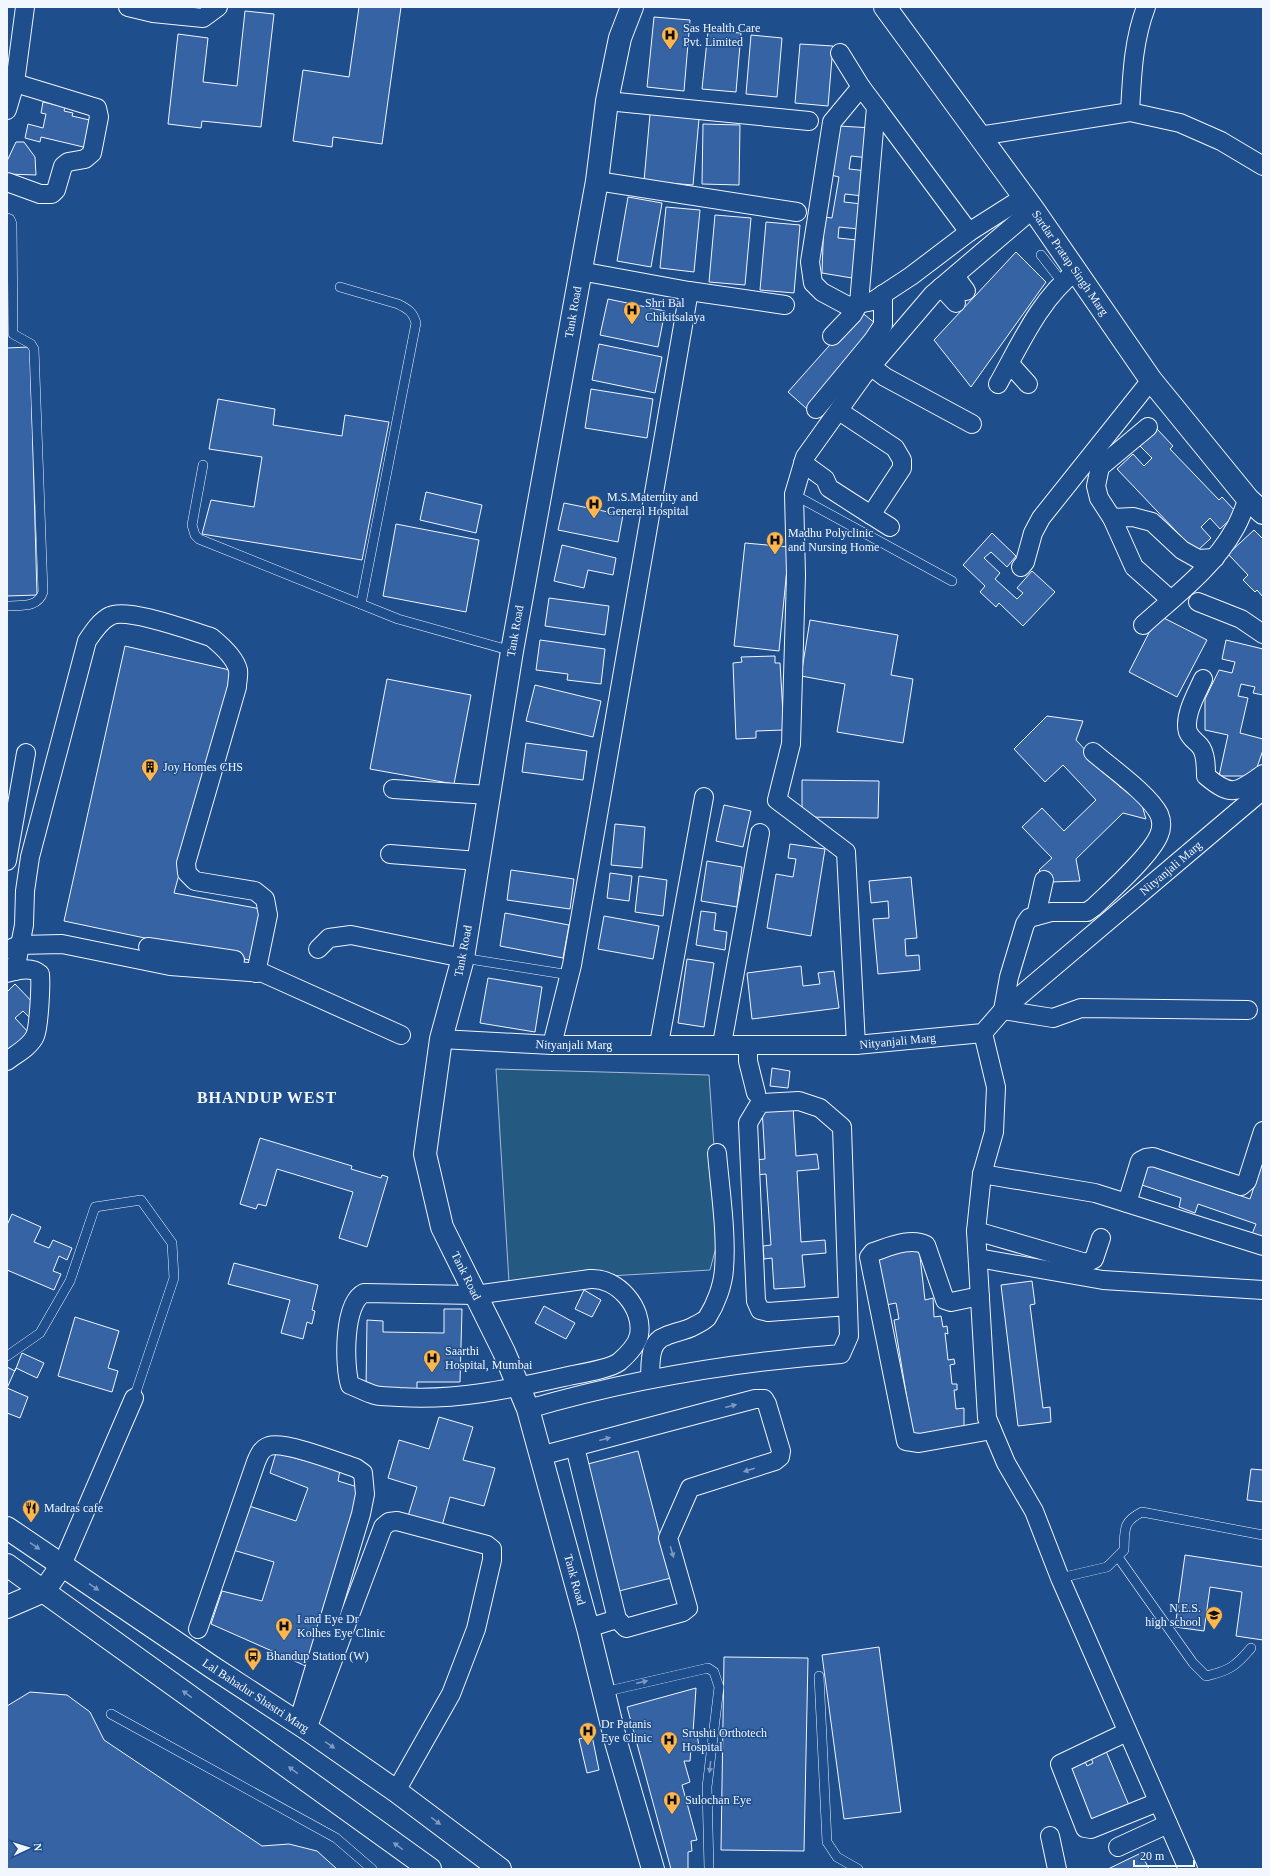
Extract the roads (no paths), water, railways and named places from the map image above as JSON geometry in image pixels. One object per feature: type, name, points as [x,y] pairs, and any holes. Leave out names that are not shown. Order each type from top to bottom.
[{"type":"street","points":[[7,110],[15,83],[26,7]]},
{"type":"street","points":[[128,7],[153,13],[203,18],[218,7]]},
{"type":"street","name":"Tank Road","points":[[632,7],[620,38],[607,101],[597,180],[512,651],[463,958],[441,1039],[425,1154],[442,1227],[504,1352],[528,1410],[588,1628],[616,1742],[653,1869]]},
{"type":"street","name":"Sardar Pratap Singh Marg","points":[[885,7],[1028,204],[1069,277],[1151,380],[1255,506]]},
{"type":"street","points":[[1130,112],[1133,64],[1139,26],[1146,7]]},
{"type":"street","points":[[840,53],[861,87],[969,232]]},
{"type":"street","points":[[7,182],[40,194],[52,194],[56,190],[63,166],[68,162],[85,159],[92,153],[99,117],[97,108],[15,83]]},
{"type":"street","points":[[861,87],[832,122],[810,262],[812,283],[822,292],[848,306],[873,301],[910,276],[969,232],[1028,204]]},
{"type":"street","points":[[607,101],[809,121]]},
{"type":"street","points":[[832,336],[853,314],[859,303],[876,107]]},
{"type":"street","points":[[979,136],[1130,112],[1180,123],[1221,141],[1263,166]]},
{"type":"street","points":[[597,180],[797,212]]},
{"type":"street","points":[[856,1045],[846,852],[777,800],[792,744],[798,497],[805,457],[872,367],[933,294],[948,282],[1028,204]]},
{"type":"street","points":[[580,271],[689,291],[785,305]]},
{"type":"street","points":[[998,384],[1036,317],[1069,277]]},
{"type":"street","points":[[948,282],[961,297]]},
{"type":"street","points":[[552,1045],[570,975],[689,291]]},
{"type":"street","points":[[816,409],[873,340],[883,325],[882,294]]},
{"type":"street","points":[[1010,364],[1028,384]]},
{"type":"street","points":[[872,367],[885,377],[972,424]]},
{"type":"street","points":[[1021,567],[1025,562],[1033,533],[1041,518],[1151,380]]},
{"type":"street","points":[[839,411],[895,448],[902,460],[902,468],[871,515]]},
{"type":"street","points":[[1148,427],[1100,467],[1096,486],[1099,498],[1112,518],[1134,567],[1171,600]]},
{"type":"street","points":[[804,463],[825,479],[829,488],[890,527]]},
{"type":"street","points":[[1143,625],[1215,558],[1234,530],[1255,506]]},
{"type":"street","points":[[1112,518],[1133,517],[1152,522],[1182,550],[1198,559],[1215,558]]},
{"type":"street","points":[[1198,602],[1241,619],[1263,634]]},
{"type":"street","points":[[7,1061],[28,1046],[35,1036],[41,986],[40,974],[36,971],[30,969],[11,972],[13,948],[24,925],[25,891],[30,857],[87,641],[95,628],[111,616],[134,615],[211,637],[220,644],[232,658],[238,670],[237,687],[186,863],[187,873],[195,881],[255,892],[266,899],[268,915],[257,968]]},
{"type":"street","points":[[1203,679],[1187,718],[1188,731],[1192,739],[1201,746],[1205,759],[1206,776],[1218,786],[1227,790],[1236,791],[1263,774]]},
{"type":"street","points":[[1093,752],[1149,800],[1159,814],[1162,824],[1159,835],[1151,849],[1094,907],[1087,912],[1051,912],[1029,918],[1025,924],[1009,977],[1003,1010],[1053,1018],[1081,1008],[1248,1010]]},
{"type":"street","points":[[7,861],[26,753]]},
{"type":"street","points":[[393,789],[489,795]]},
{"type":"street","name":"Nityanjali Marg","points":[[441,1039],[552,1045],[856,1045],[983,1033],[1003,1010],[1263,790]]},
{"type":"street","points":[[659,1044],[704,797]]},
{"type":"street","points":[[722,1044],[760,833]]},
{"type":"street","points":[[390,854],[478,861]]},
{"type":"street","points":[[1036,916],[1044,880]]},
{"type":"street","points":[[318,949],[329,938],[350,935],[463,958]]},
{"type":"street","points":[[13,948],[62,944],[170,966],[257,968]]},
{"type":"street","points":[[148,947],[257,968],[263,973],[401,1035]]},
{"type":"street","points":[[983,1033],[996,1087],[994,1132],[982,1174],[976,1231],[987,1418],[1006,1463],[1034,1511],[1060,1578],[1126,1732],[1188,1869]]},
{"type":"street","points":[[748,1045],[748,1061],[756,1093]]},
{"type":"street","points":[[528,1410],[570,1397],[650,1378],[783,1358],[841,1354],[849,1336],[848,1306],[842,1127],[820,1108],[799,1101],[760,1103],[748,1123],[756,1301],[760,1310],[768,1312],[848,1306]]},
{"type":"street","points":[[1128,1203],[1140,1161],[1146,1158],[1153,1157],[1241,1186],[1247,1181],[1263,1131]]},
{"type":"street","points":[[650,1378],[652,1352],[656,1342],[665,1336],[686,1331],[706,1319],[715,1304],[722,1285],[724,1269],[724,1238],[717,1153]]},
{"type":"street","points":[[982,1174],[1095,1193],[1263,1246]]},
{"type":"street","points":[[976,1231],[1086,1263],[1094,1258],[1101,1238]]},
{"type":"street","points":[[980,1296],[951,1302],[945,1300],[926,1245],[921,1242],[913,1241],[873,1252],[869,1257],[906,1441],[919,1443],[992,1430]]},
{"type":"street","points":[[978,1258],[1103,1280],[1263,1290]]},
{"type":"street","points":[[596,1279],[616,1286],[628,1297],[635,1308],[638,1317],[639,1337],[628,1353],[618,1363],[594,1370],[491,1392],[425,1399],[375,1395],[350,1385],[346,1374],[346,1343],[350,1316],[358,1296],[364,1293],[475,1295],[596,1279]]},
{"type":"street","points":[[7,1607],[44,1591],[62,1565],[134,1398]]},
{"type":"street","points":[[540,1456],[755,1399],[764,1399],[767,1404],[781,1451],[780,1457],[775,1462],[690,1488],[668,1538],[688,1608],[683,1612],[626,1628],[617,1619],[575,1447]]},
{"type":"street","points":[[198,1629],[261,1451],[269,1446],[285,1445],[356,1468],[362,1473],[365,1494],[361,1514],[302,1726]]},
{"type":"street","points":[[302,1726],[383,1526],[389,1522],[398,1521],[487,1544],[492,1549],[492,1560],[476,1628],[451,1694],[396,1791]]},
{"type":"street","name":"Lal Bahadur Shastri Marg","points":[[7,1528],[396,1791],[500,1869]]},
{"type":"street","points":[[7,1603],[15,1571],[430,1869]]},
{"type":"street","points":[[588,1628],[617,1619]]},
{"type":"street","points":[[1126,1732],[1060,1764],[1085,1828],[1091,1829],[1158,1802]]},
{"type":"street","points":[[1118,1847],[1168,1824]]},
{"type":"street","points":[[1050,1836],[1057,1869]]},
{"type":"lane","points":[[7,218],[10,219],[12,224],[13,334],[31,344],[34,349],[43,592],[41,598],[35,603],[7,606]]},
{"type":"lane","points":[[1041,255],[1069,277]]},
{"type":"lane","points":[[340,287],[407,308],[413,314],[416,323],[361,604]]},
{"type":"lane","points":[[203,465],[192,525],[195,535],[199,539],[398,619],[512,651]]},
{"type":"lane","points":[[798,497],[952,581]]},
{"type":"lane","points":[[463,958],[570,975]]},
{"type":"lane","points":[[7,1356],[40,1333],[70,1281],[95,1207],[141,1200],[172,1243],[174,1278],[134,1398]]},
{"type":"lane","points":[[1060,1578],[1107,1567],[1124,1550],[1125,1526],[1132,1517],[1142,1512],[1263,1535]]},
{"type":"lane","points":[[1118,1557],[1193,1663],[1206,1676],[1224,1672],[1239,1662],[1252,1648]]},
{"type":"lane","points":[[604,1692],[708,1668],[714,1672],[719,1686],[707,1787],[709,1869]]},
{"type":"lane","points":[[819,1676],[827,1842],[837,1857],[858,1869]]},
{"type":"lane","points":[[111,1714],[336,1838],[372,1869]]},
{"type":"place","name":"Sas Health Care Pvt. Limited","points":[[670,50]]},
{"type":"place","name":"Shri Bal Chikitsalaya","points":[[632,325]]},
{"type":"place","name":"M.S.Maternity and General Hospital","points":[[594,519]]},
{"type":"place","name":"Madhu Polyclinic and Nursing Home","points":[[775,555]]},
{"type":"place","name":"Joy Homes CHS","points":[[150,782]]},
{"type":"place","name":"Saarthi Hospital, Mumbai","points":[[432,1373]]},
{"type":"place","name":"Madras cafe","points":[[31,1523]]},
{"type":"place","name":"N.E.S. high school","points":[[1214,1630]]},
{"type":"place","name":"I and Eye Dr Kolhes Eye Clinic","points":[[284,1641]]},
{"type":"place","name":"Bhandup Station (W)","points":[[253,1671]]},
{"type":"place","name":"Dr Patanis Eye Clinic","points":[[588,1746]]},
{"type":"place","name":"Srushti Orthotech Hospital","points":[[669,1755]]},
{"type":"place","name":"Sulochan Eye","points":[[672,1815]]},
{"type":"district","name":"BHANDUP WEST","points":[[267,1097]]}]
